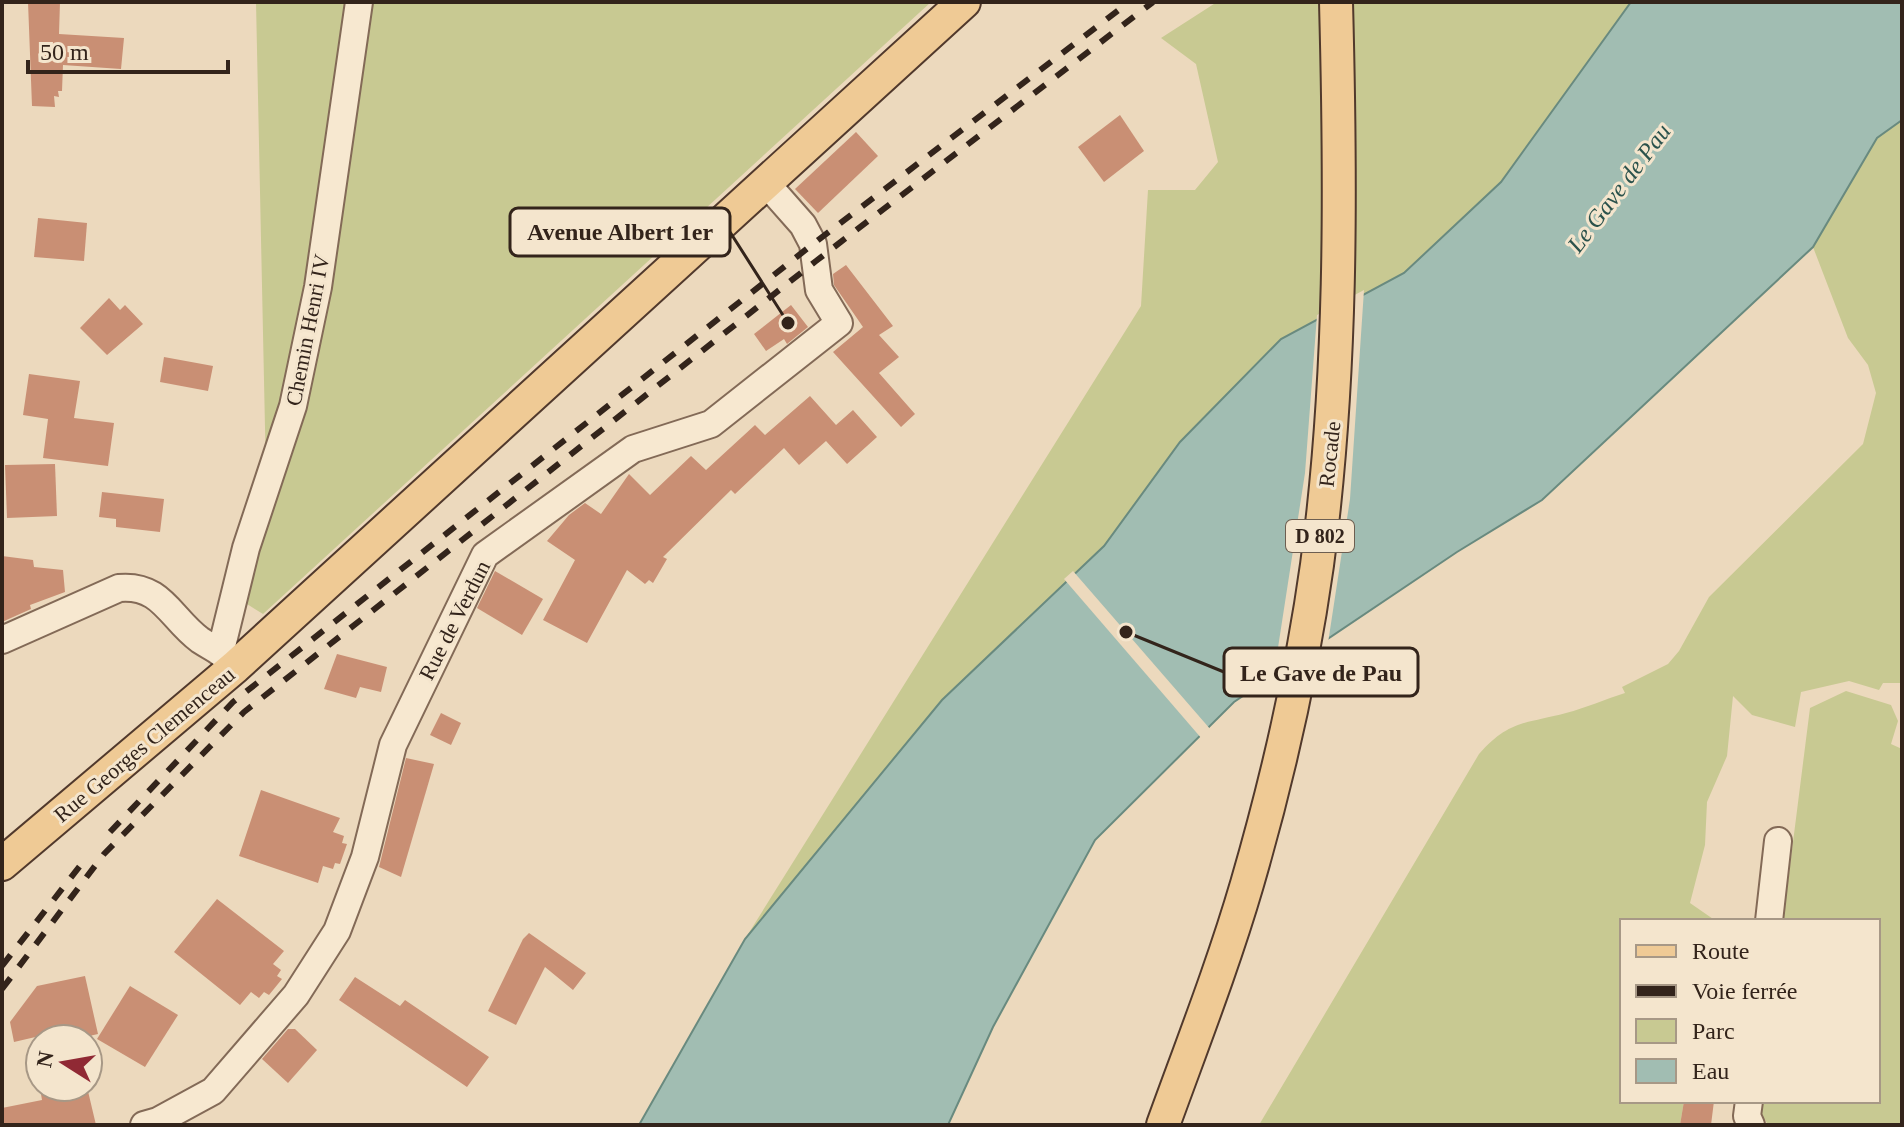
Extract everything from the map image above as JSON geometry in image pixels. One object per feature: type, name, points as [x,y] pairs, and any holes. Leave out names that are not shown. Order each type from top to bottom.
[{"type":"main road","name":"Rue Georges Clemenceau","points":[[2,864],[228,658],[284,622],[964,2]]},
{"type":"main road","name":"Rocade","points":[[1163,1125],[1247,885],[1281,752],[1316,566],[1339,341],[1341,180],[1336,2]]},
{"type":"street","name":"Chemin Henri IV","points":[[228,658],[246,548],[293,406],[312,317],[359,2]]},
{"type":"street","name":"Rue de Verdun","points":[[144,1125],[158,1121],[213,1091],[296,995],[337,931],[365,857],[393,745],[485,555],[633,449],[711,424],[839,323],[819,290],[813,244],[803,225],[766,183]]},
{"type":"street","points":[[2,640],[119,588],[133,586],[160,597],[200,640],[228,658]]},
{"type":"street","points":[[1769,919],[1778,841]]},
{"type":"street","points":[[1749,1103],[1747,1116],[1751,1125]]},
{"type":"green space","points":[[256,2],[931,2],[263,614],[247,604],[267,522]]},
{"type":"green space","points":[[1217,2],[1631,2],[1501,182],[1404,273],[1281,339],[1180,442],[1104,546],[942,701],[745,939],[1141,306],[1148,190],[1195,190],[1218,162],[1196,64],[1161,38]]},
{"type":"green space","points":[[1902,120],[1902,683],[1883,683],[1879,690],[1849,681],[1801,692],[1795,727],[1752,715],[1733,696],[1727,756],[1707,802],[1705,845],[1690,903],[1713,919],[1620,919],[1620,1103],[1684,1103],[1680,1125],[1259,1125],[1479,754],[1509,729],[1625,693],[1622,687],[1668,664],[1679,651],[1709,597],[1863,444],[1876,393],[1868,365],[1848,338],[1813,247],[1877,138]]},
{"type":"green space","points":[[1846,691],[1891,705],[1898,721],[1891,744],[1902,749],[1902,1125],[1768,1125],[1759,1110],[1761,1103],[1880,1103],[1880,919],[1783,919],[1810,708]]},
{"type":"water","points":[[1631,2],[1902,2],[1902,120],[1877,138],[1813,247],[1542,500],[1457,552],[1234,702],[1095,840],[993,1027],[948,1125],[639,1125],[745,939],[942,700],[1104,546],[1180,442],[1281,339],[1404,273],[1501,182]]},
{"type":"pier","points":[[1364,290],[1350,499],[1328,643],[1273,680],[1305,473],[1317,315]]},
{"type":"pier","points":[[1073,571],[1211,730],[1202,739],[1064,579]]},
{"type":"building","points":[[28,2],[60,2],[59,34],[124,38],[121,69],[63,65],[62,91],[58,91],[59,97],[54,96],[55,107],[32,106]]},
{"type":"building","points":[[1120,115],[1144,151],[1104,182],[1078,147]]},
{"type":"building","points":[[856,132],[878,156],[818,213],[795,189]]},
{"type":"building","points":[[38,218],[87,223],[84,261],[34,257]]},
{"type":"building","points":[[846,265],[893,326],[879,335],[899,357],[879,373],[915,414],[901,427],[833,352],[863,327],[834,285],[833,274]]},
{"type":"building","points":[[109,298],[120,310],[125,305],[143,324],[107,355],[80,328]]},
{"type":"building","points":[[791,305],[808,327],[787,344],[784,339],[766,351],[754,334]]},
{"type":"building","points":[[164,357],[213,366],[208,391],[160,382]]},
{"type":"building","points":[[29,374],[80,381],[74,418],[114,423],[108,466],[43,458],[48,419],[23,415]]},
{"type":"building","points":[[810,396],[836,425],[853,410],[877,437],[847,464],[826,441],[799,465],[784,448],[735,494],[731,490],[663,557],[667,559],[653,583],[649,580],[645,584],[627,570],[587,643],[543,620],[575,560],[547,541],[569,515],[585,503],[601,514],[629,474],[650,495],[691,456],[706,470],[755,425],[765,435]]},
{"type":"building","points":[[55,464],[57,516],[7,518],[5,465]]},
{"type":"building","points":[[102,492],[164,499],[160,532],[116,527],[116,519],[99,517]]},
{"type":"building","points":[[2,556],[33,560],[34,567],[63,570],[65,592],[30,605],[31,609],[2,622]]},
{"type":"building","points":[[495,571],[543,599],[522,635],[477,608]]},
{"type":"building","points":[[337,654],[387,667],[381,692],[360,687],[356,698],[324,689]]},
{"type":"building","points":[[441,713],[461,723],[451,745],[430,735]]},
{"type":"building","points":[[406,758],[434,764],[401,877],[379,867]]},
{"type":"building","points":[[261,790],[340,818],[333,832],[344,836],[342,843],[347,844],[340,864],[335,863],[333,869],[323,866],[318,883],[239,856]]},
{"type":"building","points":[[217,899],[284,951],[273,964],[281,970],[277,976],[282,979],[269,995],[264,992],[259,998],[251,992],[240,1005],[174,952]]},
{"type":"building","points":[[529,933],[586,973],[573,990],[545,967],[516,1025],[488,1011],[523,939]]},
{"type":"building","points":[[85,976],[96,1023],[24,1023],[24,1040],[14,1042],[10,1022],[37,986]]},
{"type":"building","points":[[355,977],[400,1006],[405,1000],[489,1057],[467,1087],[339,1000]]},
{"type":"building","points":[[130,986],[178,1015],[145,1067],[104,1043],[104,1028]]},
{"type":"building","points":[[288,1029],[295,1029],[317,1050],[288,1083],[262,1059]]},
{"type":"building","points":[[27,1103],[91,1103],[96,1125],[2,1125],[2,1108]]},
{"type":"building","points":[[1684,1103],[1714,1103],[1711,1125],[1680,1125]]},
{"type":"railway","points":[[110,832],[233,702],[813,244],[1129,2]]},
{"type":"railway","points":[[2,989],[104,854],[244,712],[816,261],[1153,2]]},
{"type":"railway","points":[[2,966],[83,862]]},
{"type":"place","name":"Avenue Albert 1er","points":[[788,323]]},
{"type":"place","name":"Le Gave de Pau","points":[[1126,632]]}]
